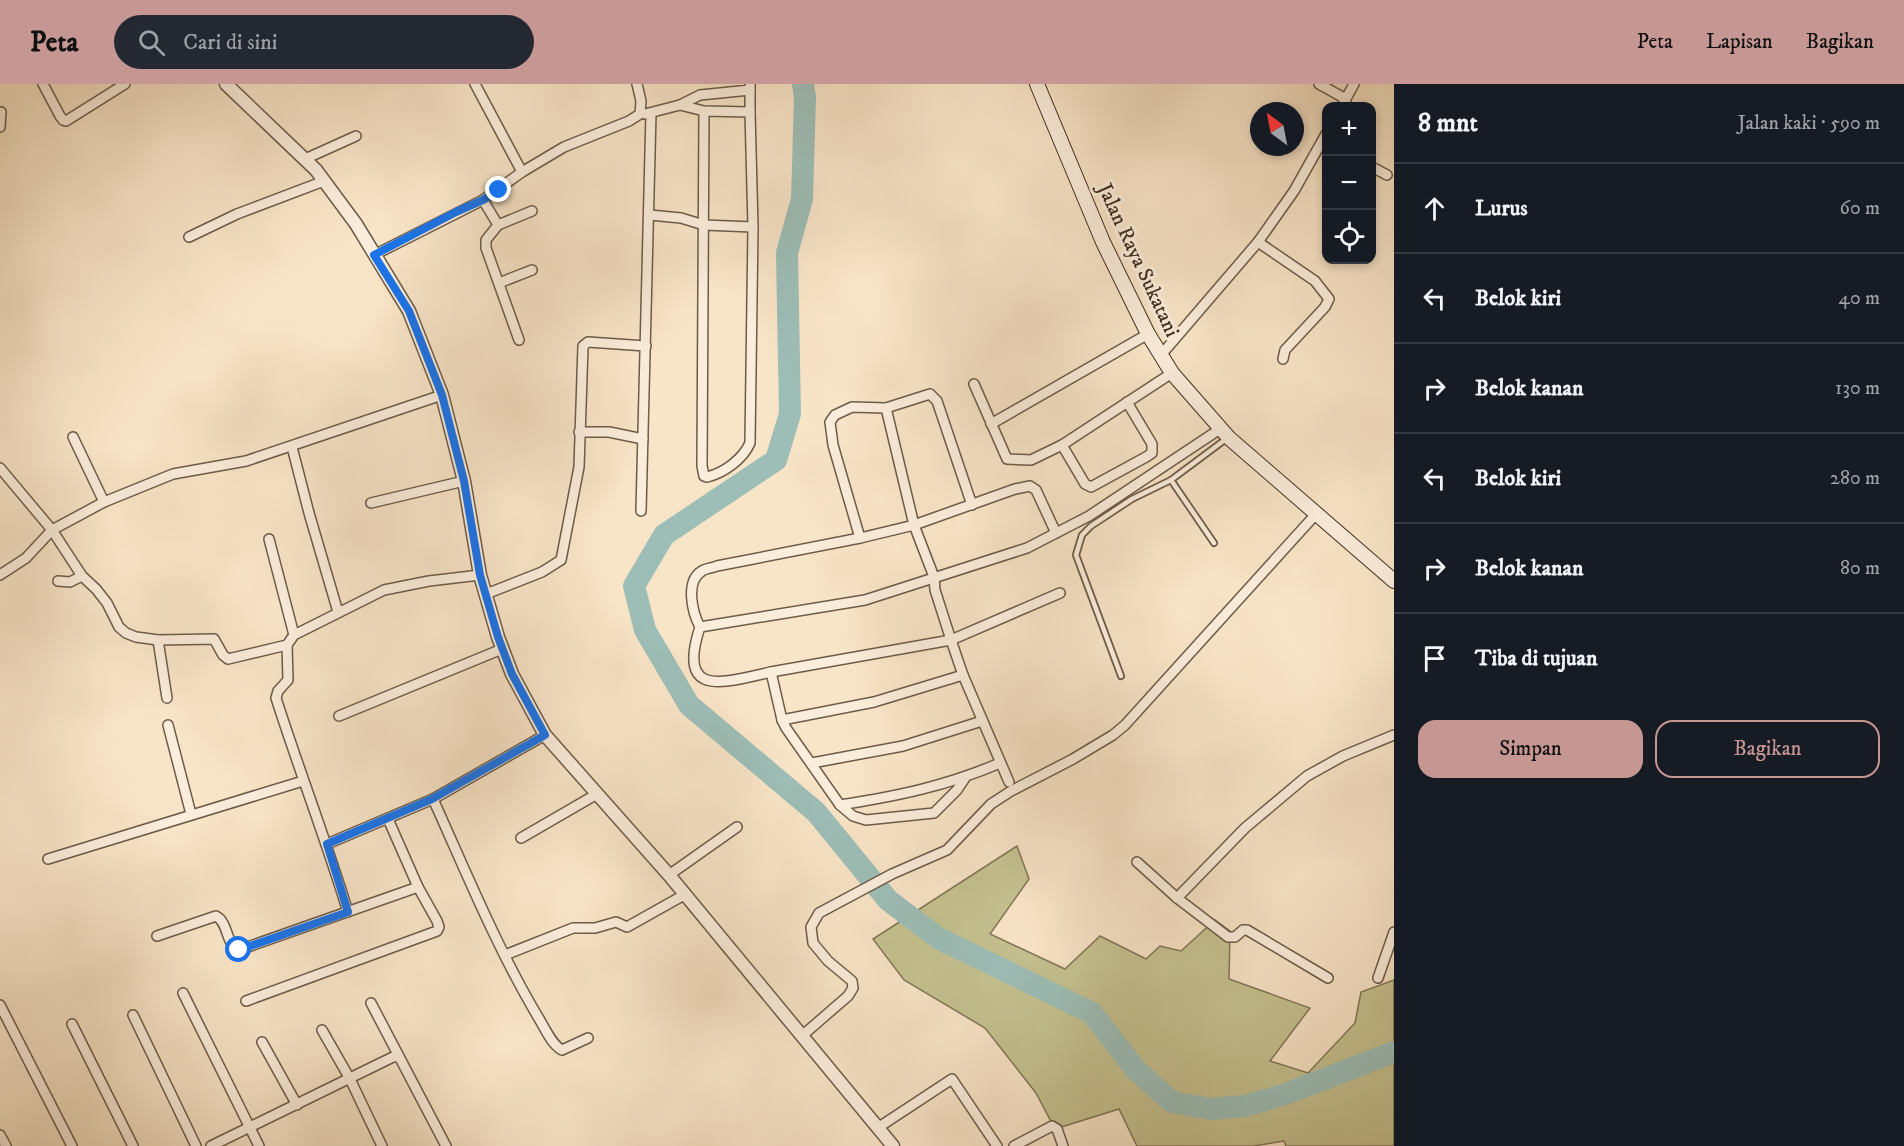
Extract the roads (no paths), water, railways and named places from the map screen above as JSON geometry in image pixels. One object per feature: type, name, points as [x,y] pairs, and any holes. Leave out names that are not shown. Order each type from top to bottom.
[{"type":"main road","name":"Jalan Raya Sukatani","points":[[1037,84],[1103,242],[1148,334],[1172,373],[1224,433],[1394,581]]},
{"type":"street","points":[[43,84],[60,116],[66,121],[125,84]]},
{"type":"street","points":[[226,84],[324,181],[356,224],[409,311],[442,395],[464,481],[480,575],[502,649],[512,674],[545,735],[669,875],[803,1035],[879,1127],[887,1145]]},
{"type":"street","points":[[474,84],[522,172]]},
{"type":"street","points":[[637,84],[641,101],[640,114]]},
{"type":"street","points":[[697,84],[700,95]]},
{"type":"street","points":[[1319,84],[1343,102]]},
{"type":"street","points":[[1345,102],[1354,84]]},
{"type":"street","points":[[374,255],[483,200],[522,172],[564,147],[629,121],[640,114],[680,105],[700,95],[750,87],[753,227],[750,443],[745,454],[726,468],[707,477],[704,476],[702,466],[704,111]]},
{"type":"street","points":[[680,105],[704,111],[750,112]]},
{"type":"street","points":[[0,127],[1,112]]},
{"type":"street","points":[[641,511],[651,113]]},
{"type":"street","points":[[304,159],[356,136]]},
{"type":"street","points":[[1161,355],[1258,242],[1294,191],[1322,145]]},
{"type":"street","points":[[1376,170],[1387,175]]},
{"type":"street","points":[[189,237],[237,214],[324,181]]},
{"type":"street","points":[[483,200],[498,225]]},
{"type":"street","points":[[519,340],[486,248],[486,240],[498,225],[532,211]]},
{"type":"street","points":[[650,215],[681,218],[704,225],[753,227]]},
{"type":"street","points":[[1258,242],[1315,281],[1329,299],[1325,307],[1285,350],[1283,359]]},
{"type":"street","points":[[499,283],[532,270]]},
{"type":"street","points":[[991,424],[1148,334]]},
{"type":"street","points":[[486,594],[542,572],[561,560],[579,467],[583,346],[588,342],[646,346]]},
{"type":"street","points":[[974,384],[1007,459],[1031,460],[1062,445],[1172,373]]},
{"type":"street","points":[[860,538],[833,445],[830,422],[835,414],[852,408],[886,408],[930,394],[934,398],[972,505]]},
{"type":"street","points":[[0,575],[26,558],[52,530],[104,502],[173,474],[246,461],[442,395]]},
{"type":"street","points":[[1062,445],[1085,484],[1091,487],[1146,457],[1152,453],[1152,444],[1127,402]]},
{"type":"street","points":[[886,408],[914,525],[934,577],[935,590],[951,640],[963,675],[1009,782]]},
{"type":"street","points":[[579,432],[609,432],[643,439]]},
{"type":"street","points":[[700,627],[866,600],[1028,548],[1089,516],[1224,433]]},
{"type":"street","points":[[73,437],[104,502]]},
{"type":"street","points":[[292,447],[338,612]]},
{"type":"street","points":[[0,468],[52,530],[82,576],[107,603],[119,627],[136,637],[158,640],[214,639],[223,655],[228,659],[286,645],[294,635],[384,590],[429,581],[480,575]]},
{"type":"street","points":[[371,502],[464,481]]},
{"type":"street","points":[[1056,533],[1033,487],[1015,489],[914,525],[703,570],[695,578],[692,588],[694,615],[700,627],[693,649],[694,664],[706,681],[718,683],[951,640],[1060,593]]},
{"type":"street","points":[[803,1035],[848,996],[853,988],[852,981],[836,969],[813,943],[811,927],[819,913],[892,874],[947,850],[991,804],[1113,735],[1125,725],[1316,514]]},
{"type":"street","points":[[269,539],[294,635]]},
{"type":"street","points":[[58,582],[70,582],[82,576]]},
{"type":"street","points":[[158,640],[167,698]]},
{"type":"street","points":[[286,645],[288,680],[285,686],[278,691],[276,698],[348,912]]},
{"type":"street","points":[[339,716],[502,649]]},
{"type":"street","points":[[771,672],[782,720],[840,805],[853,816],[866,820],[934,813],[957,790],[965,778]]},
{"type":"street","points":[[782,720],[874,702],[963,675]]},
{"type":"street","points":[[812,763],[903,746],[982,721]]},
{"type":"street","points":[[168,725],[191,814]]},
{"type":"street","points":[[327,844],[432,799],[545,735]]},
{"type":"street","points":[[1177,898],[1245,828],[1307,776],[1343,756],[1394,735]]},
{"type":"street","points":[[840,805],[908,794],[965,778],[1000,763]]},
{"type":"street","points":[[48,859],[303,780]]},
{"type":"street","points":[[521,838],[597,794]]},
{"type":"street","points":[[432,799],[505,955],[558,1049],[562,1050],[588,1038]]},
{"type":"street","points":[[246,1002],[437,931],[439,927],[437,921],[418,887],[388,819]]},
{"type":"street","points":[[669,875],[737,827]]},
{"type":"street","points":[[1137,862],[1177,898],[1228,937],[1235,937],[1243,930],[1247,930],[1328,978]]},
{"type":"street","points":[[157,936],[216,916],[221,919],[233,947],[239,950],[418,887]]},
{"type":"street","points":[[505,955],[573,928],[595,928],[616,922],[627,927],[684,895]]},
{"type":"street","points":[[1378,978],[1394,932]]},
{"type":"street","points":[[183,993],[259,1146]]},
{"type":"street","points":[[371,1003],[446,1146]]},
{"type":"street","points":[[0,1005],[72,1146]]},
{"type":"street","points":[[133,1015],[196,1146]]},
{"type":"street","points":[[72,1024],[133,1146]]},
{"type":"street","points":[[0,1031],[10,1026]]},
{"type":"street","points":[[322,1030],[350,1079],[382,1146]]},
{"type":"street","points":[[262,1042],[297,1105]]},
{"type":"street","points":[[211,1146],[393,1057],[398,1057]]},
{"type":"street","points":[[879,1127],[952,1079],[997,1146]]},
{"type":"street","points":[[1014,1146],[1052,1126],[1057,1130],[1063,1146]]},
{"type":"street","points":[[0,1135],[6,1146]]},
{"type":"lane","points":[[1121,676],[1076,555],[1082,535],[1090,525],[1132,499],[1171,480],[1224,433]]},
{"type":"lane","points":[[1171,480],[1214,543]]},
{"type":"waterway","points":[[803,84],[805,97],[802,199],[787,253],[790,414],[776,460],[664,535],[634,586],[645,630],[689,705],[816,812],[888,900],[938,938],[1092,1013],[1136,1070],[1172,1102],[1211,1109],[1244,1106],[1283,1095],[1394,1052]]}]
